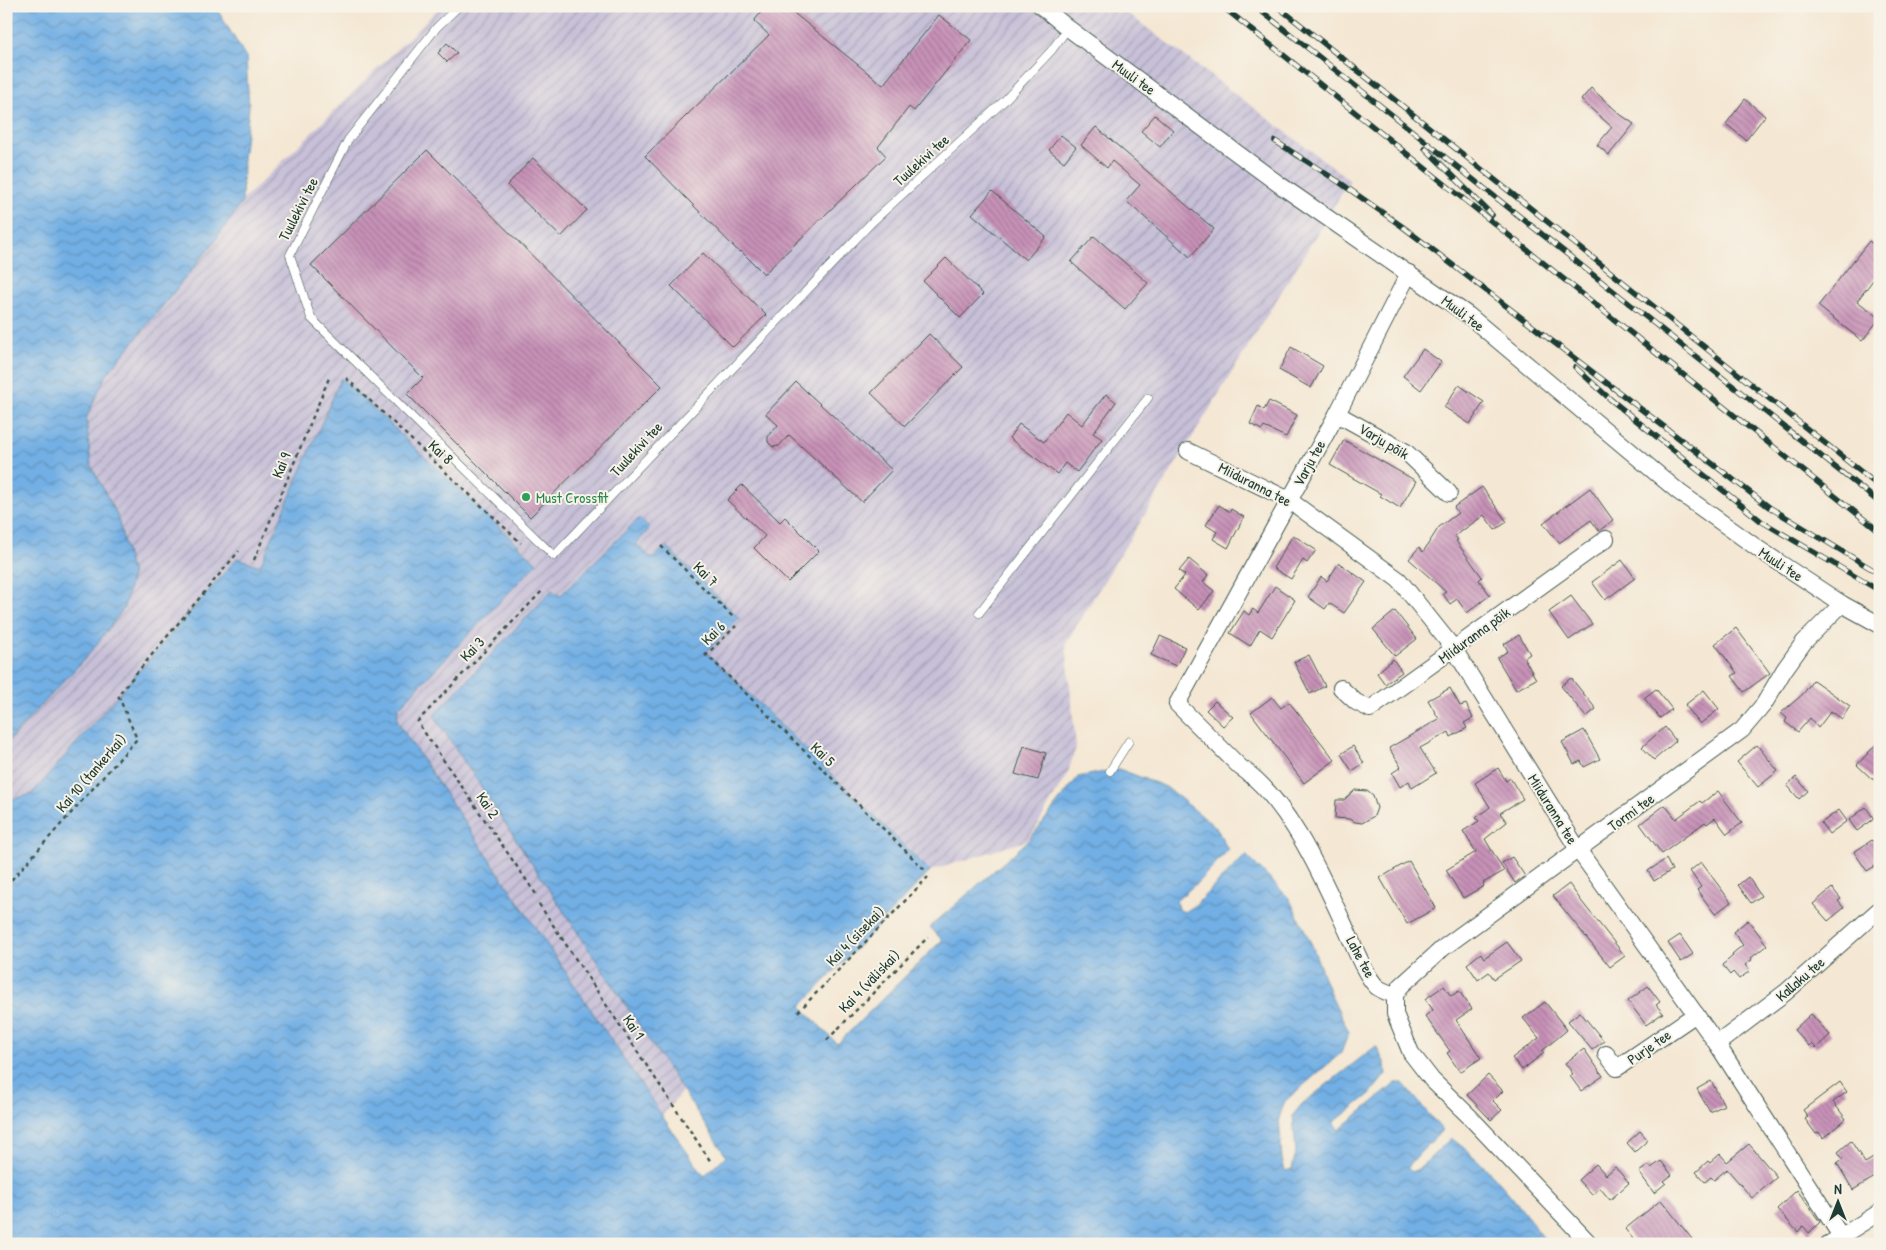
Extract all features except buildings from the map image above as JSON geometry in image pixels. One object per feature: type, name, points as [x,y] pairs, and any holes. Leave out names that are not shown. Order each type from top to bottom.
[{"type":"street","name":"Muuli tee","points":[[1041,6],[1280,185],[1468,315],[1680,492],[1760,550],[1842,604],[1880,625]]},
{"type":"street","name":"Varju tee","points":[[1177,704],[1337,414],[1409,273]]},
{"type":"street","name":"Varju põik","points":[[1337,414],[1406,452],[1449,492]]},
{"type":"street","name":"Miiduranna tee","points":[[1188,451],[1289,500],[1399,580],[1454,649],[1579,851],[1717,1044],[1839,1241]]},
{"type":"street","name":"Miiduranna põik","points":[[1340,688],[1356,702],[1370,708],[1606,539]]},
{"type":"street","name":"Tormi tee","points":[[1394,995],[1401,986],[1443,948],[1579,851],[1742,730],[1764,704],[1784,670],[1804,642],[1842,604]]},
{"type":"street","name":"Lahe tee","points":[[1177,704],[1240,767],[1251,774],[1280,805],[1321,877],[1362,964],[1377,987],[1394,995]]},
{"type":"street","name":"Kallaku tee","points":[[1717,1044],[1786,992],[1880,909]]},
{"type":"street","points":[[1394,995],[1394,1014],[1410,1053],[1432,1080],[1469,1116],[1590,1244]]},
{"type":"street","name":"Purje tee","points":[[1606,1054],[1617,1068],[1696,1014]]},
{"type":"street","points":[[1839,1241],[1880,1212]]},
{"type":"lane","name":"Tuulekivi tee","points":[[459,6],[437,27],[348,140],[290,255],[311,318],[554,556],[872,222],[1004,101],[1051,51],[1068,28]]},
{"type":"lane","points":[[979,613],[1148,398]]},
{"type":"lane","points":[[1110,771],[1129,741]]},
{"type":"path","name":"Kai 9","points":[[254,560],[329,378]]},
{"type":"path","name":"Kai 8","points":[[346,378],[521,543]]},
{"type":"path","name":"Kai 7","points":[[661,546],[735,619]]},
{"type":"path","name":"Kai 10 (tankerkai)","points":[[6,886],[137,739],[118,695],[239,551]]},
{"type":"path","name":"Kai 3","points":[[417,722],[543,590]]},
{"type":"path","name":"Kai 6","points":[[705,655],[736,626]]},
{"type":"path","name":"Kai 5","points":[[705,655],[926,871]]},
{"type":"path","name":"Kai 2","points":[[420,726],[538,898]]},
{"type":"path","name":"Kai 4 (sisekai)","points":[[798,1012],[928,877]]},
{"type":"path","name":"Kai 1","points":[[539,904],[711,1162]]},
{"type":"path","name":"Kai 4 (väliskai)","points":[[827,1040],[928,937]]},
{"type":"shaded area","points":[[441,6],[1118,6],[1350,180],[1066,643],[1076,747],[1068,772],[1029,840],[930,871],[706,652],[666,546],[652,559],[635,544],[560,597],[552,590],[436,714],[682,1091],[662,1116],[399,726],[397,719],[398,708],[341,379],[260,566],[236,558],[32,794],[6,801],[6,740],[12,737],[90,653],[124,608],[132,575],[117,515],[91,465],[86,419],[105,377],[212,245],[242,201]]},
{"type":"water","points":[[6,6],[215,6],[246,57],[249,108],[243,159],[242,202],[212,245],[105,377],[86,419],[91,465],[117,515],[132,575],[124,608],[90,653],[12,737],[6,740]]},
{"type":"water","points":[[341,378],[537,563],[398,708],[397,719],[704,1176],[726,1156],[436,719],[435,714],[552,590],[560,596],[639,518],[650,528],[636,544],[652,559],[666,546],[739,618],[706,652],[930,871],[801,1006],[837,1044],[942,940],[930,927],[1029,840],[1078,777],[1119,769],[1166,787],[1216,827],[1228,850],[1199,881],[1176,901],[1178,909],[1184,912],[1195,905],[1246,855],[1289,898],[1312,945],[1329,991],[1349,1032],[1341,1053],[1285,1101],[1279,1118],[1282,1159],[1285,1171],[1292,1169],[1296,1152],[1293,1115],[1302,1104],[1376,1046],[1385,1064],[1386,1074],[1370,1094],[1333,1123],[1339,1130],[1396,1083],[1403,1083],[1442,1130],[1408,1168],[1412,1172],[1420,1168],[1451,1138],[1492,1174],[1548,1244],[6,1244],[6,801],[32,794],[237,558],[260,566]]},
{"type":"railway","points":[[1222,6],[1880,532]]},
{"type":"railway","points":[[1255,6],[1880,503]]},
{"type":"railway","points":[[1277,6],[1880,487]]},
{"type":"railway","points":[[1275,141],[1339,182],[1403,227],[1769,507],[1880,574]]},
{"type":"railway","points":[[1425,148],[1492,215]]},
{"type":"railway","points":[[1575,367],[1610,399],[1761,521],[1880,591]]},
{"type":"place","name":"Must Crossfit","points":[[526,497]]}]
